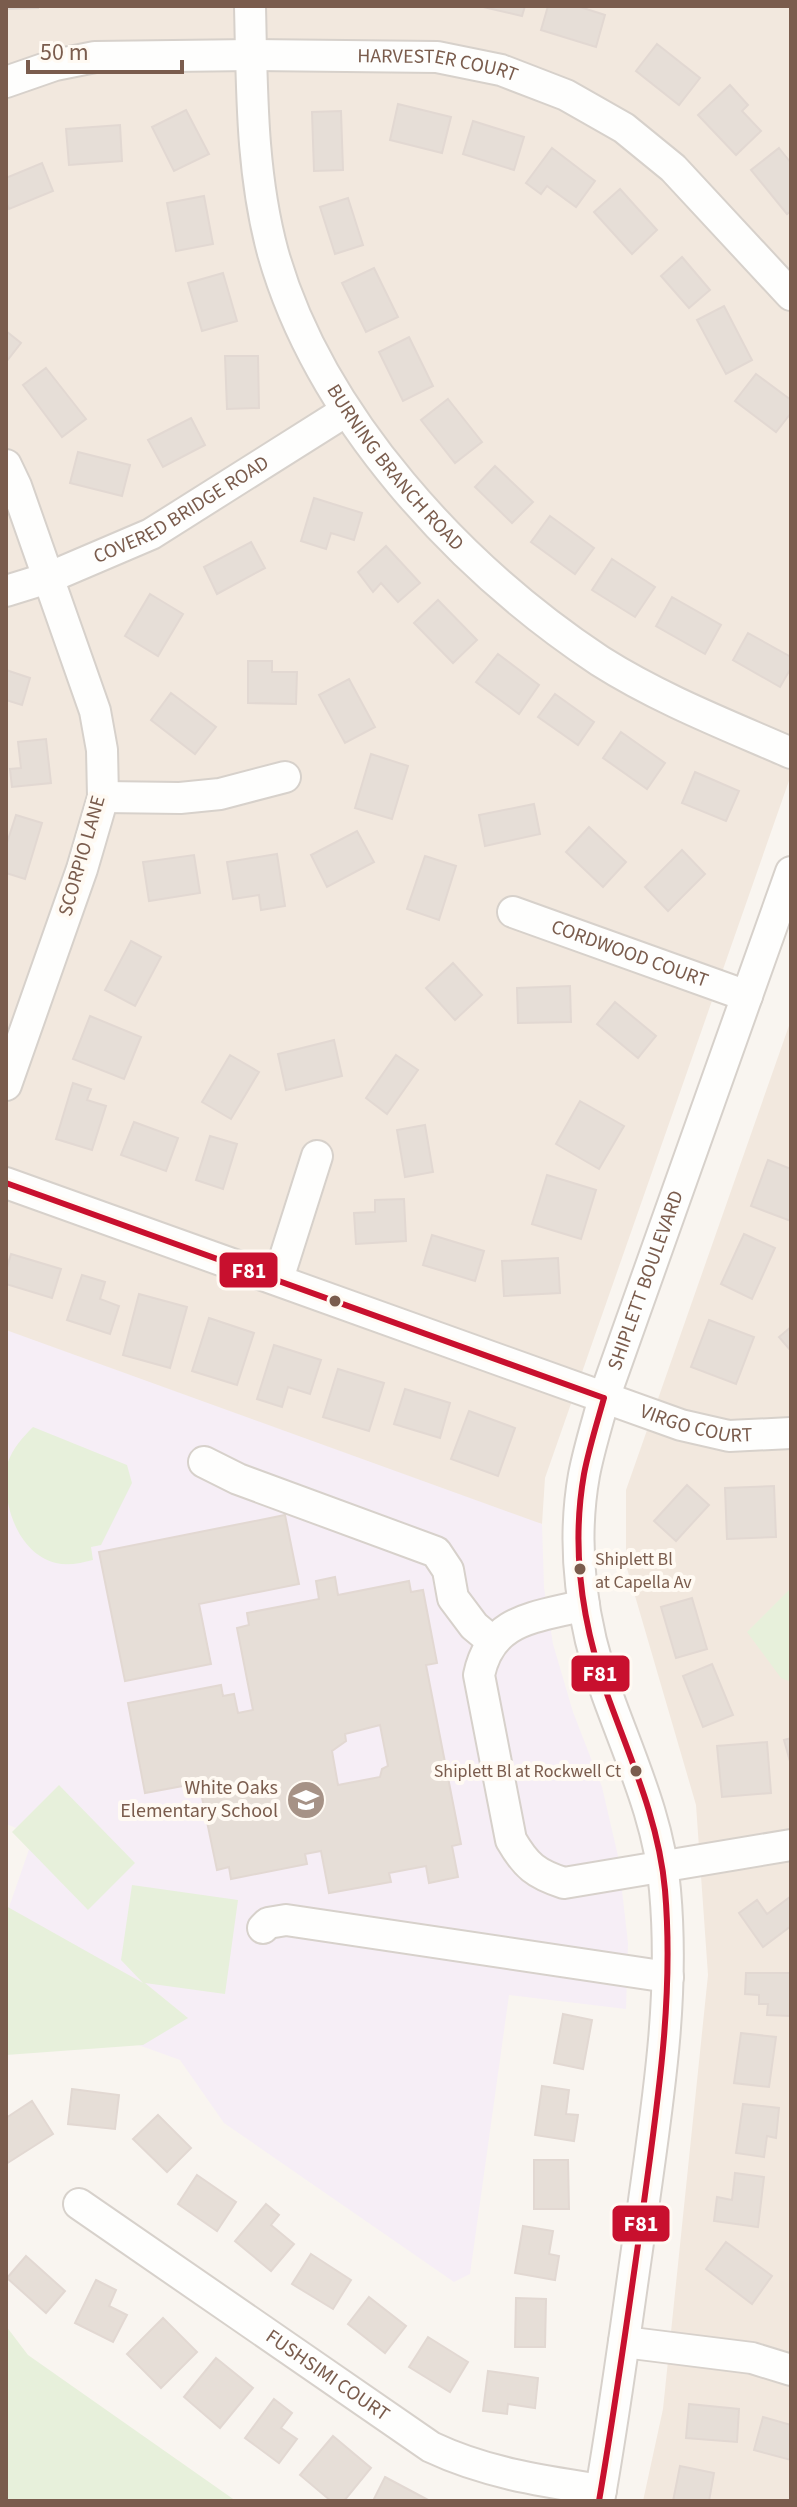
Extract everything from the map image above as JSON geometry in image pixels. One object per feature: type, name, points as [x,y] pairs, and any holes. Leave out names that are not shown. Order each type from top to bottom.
[{"type":"street","name":"BURNING BRANCH ROAD","points":[[250,6],[255,159],[274,253],[302,330],[346,411],[429,517],[478,566],[546,622],[602,662],[661,696],[791,753]]},
{"type":"street","name":"HARVESTER COURT","points":[[6,82],[55,65],[95,57],[437,57],[501,70],[566,95],[624,128],[673,168],[791,295]]},
{"type":"street","name":"COVERED BRIDGE ROAD","points":[[6,591],[48,578],[151,534],[346,411]]},
{"type":"street","name":"SCORPIO LANE","points":[[6,465],[95,711],[102,750],[103,797],[82,869],[6,1085]]},
{"type":"street","points":[[103,797],[180,798],[220,794],[285,777]]},
{"type":"street","name":"SHIPLETT BOULEVARD","points":[[600,2495],[662,2075],[668,1977],[662,1868],[646,1800],[597,1662],[584,1605],[579,1533],[584,1475],[604,1398],[791,872]]},
{"type":"street","name":"CORDWOOD COURT","points":[[513,912],[747,996]]},
{"type":"street","points":[[278,1279],[317,1156]]},
{"type":"street","name":"VIRGO COURT","points":[[6,1183],[604,1398],[716,1434],[755,1436],[791,1433]]},
{"type":"street","points":[[204,1462],[238,1479],[436,1552],[448,1570],[453,1598],[474,1626],[492,1641]]},
{"type":"street","points":[[584,1605],[519,1623],[495,1636],[483,1654],[479,1675],[511,1840],[523,1860],[543,1876],[564,1883],[791,1845]]},
{"type":"street","points":[[263,1928],[268,1923],[286,1920],[668,1977]]},
{"type":"street","name":"FUSHSIMI COURT","points":[[79,2204],[431,2447],[492,2471],[600,2495]]},
{"type":"street","points":[[624,2342],[752,2358],[791,2370]]},
{"type":"shaded area","points":[[6,6],[791,6],[791,775],[545,1478],[542,1524],[6,1389]]},
{"type":"shaded area","points":[[791,1020],[791,2501],[643,2501],[663,2409],[708,1975],[696,1805],[626,1565],[626,1490]]},
{"type":"shaded area","name":"White Oaks Elementary School","points":[[6,1330],[542,1524],[544,1588],[553,1644],[573,1712],[602,1787],[618,1856],[628,1943],[626,2009],[509,1995],[470,2274],[454,2282],[224,2123],[180,2060],[6,1997],[6,1916],[34,1835],[6,1824]]},
{"type":"green space","points":[[33,1427],[127,1465],[132,1483],[101,1545],[91,1547],[93,1560],[65,1564],[42,1557],[30,1548],[14,1523],[6,1492],[8,1462],[18,1443]]},
{"type":"green space","points":[[791,1588],[791,1682],[781,1678],[747,1632]]},
{"type":"green space","points":[[59,1785],[135,1863],[88,1910],[12,1832]]},
{"type":"green space","points":[[132,1885],[238,1900],[225,1994],[145,1983],[188,2018],[143,2045],[6,2055],[6,1906],[143,1983],[121,1960]]},
{"type":"green space","points":[[6,2326],[28,2355],[236,2501],[6,2501]]},
{"type":"building","points":[[6,6],[38,6],[38,8],[6,9]]},
{"type":"building","points":[[479,6],[525,6],[522,16]]},
{"type":"building","points":[[548,6],[577,6],[605,15],[596,47],[541,30]]},
{"type":"building","points":[[657,44],[700,78],[679,105],[636,71]]},
{"type":"building","points":[[730,85],[748,105],[742,111],[761,131],[736,155],[698,115]]},
{"type":"building","points":[[398,104],[451,117],[442,153],[390,140]]},
{"type":"building","points":[[186,110],[209,154],[174,171],[152,127]]},
{"type":"building","points":[[341,111],[343,170],[314,171],[312,112]]},
{"type":"building","points":[[473,121],[524,137],[514,170],[463,154]]},
{"type":"building","points":[[120,125],[122,161],[69,165],[66,129]]},
{"type":"building","points":[[552,148],[595,181],[576,207],[547,186],[541,194],[526,183]]},
{"type":"building","points":[[779,148],[791,163],[791,211],[787,214],[751,170]]},
{"type":"building","points":[[42,163],[53,191],[9,209],[6,178]]},
{"type":"building","points":[[620,189],[657,230],[632,254],[594,212]]},
{"type":"building","points":[[204,196],[213,244],[176,251],[167,203]]},
{"type":"building","points":[[348,198],[363,245],[335,254],[320,207]]},
{"type":"building","points":[[682,257],[710,290],[689,308],[661,276]]},
{"type":"building","points":[[374,268],[398,317],[366,332],[342,283]]},
{"type":"building","points":[[223,273],[237,321],[202,331],[188,283]]},
{"type":"building","points":[[724,306],[752,360],[726,374],[697,320]]},
{"type":"building","points":[[6,331],[21,343],[6,362]]},
{"type":"building","points":[[409,337],[433,386],[403,401],[379,352]]},
{"type":"building","points":[[225,356],[258,356],[259,408],[227,409]]},
{"type":"building","points":[[46,368],[86,419],[62,437],[23,385]]},
{"type":"building","points":[[756,374],[791,400],[791,413],[776,432],[735,401]]},
{"type":"building","points":[[448,399],[482,442],[455,463],[421,420]]},
{"type":"building","points":[[191,418],[205,445],[163,467],[148,440]]},
{"type":"building","points":[[78,452],[130,465],[122,496],[70,483]]},
{"type":"building","points":[[495,466],[533,502],[512,523],[475,487]]},
{"type":"building","points":[[314,498],[362,513],[354,540],[331,533],[326,549],[301,541]]},
{"type":"building","points":[[550,516],[594,548],[575,574],[531,542]]},
{"type":"building","points":[[251,542],[265,568],[217,594],[204,567]]},
{"type":"building","points":[[386,546],[420,583],[398,602],[381,583],[373,592],[358,572]]},
{"type":"building","points":[[612,559],[655,587],[635,617],[592,590]]},
{"type":"building","points":[[150,594],[183,614],[158,656],[125,636]]},
{"type":"building","points":[[672,597],[721,625],[705,654],[656,626]]},
{"type":"building","points":[[438,600],[477,640],[453,663],[414,623]]},
{"type":"building","points":[[748,633],[791,657],[791,668],[780,687],[733,660]]},
{"type":"building","points":[[498,654],[539,685],[519,714],[476,682]]},
{"type":"building","points":[[248,661],[272,661],[272,672],[297,672],[296,704],[248,703]]},
{"type":"building","points":[[6,670],[30,678],[22,705],[6,700]]},
{"type":"building","points":[[349,679],[375,727],[345,743],[319,695]]},
{"type":"building","points":[[171,693],[216,727],[195,754],[151,720]]},
{"type":"building","points":[[555,694],[594,722],[578,745],[538,717]]},
{"type":"building","points":[[621,732],[665,763],[647,789],[603,758]]},
{"type":"building","points":[[46,739],[51,783],[12,787],[10,769],[21,768],[18,742]]},
{"type":"building","points":[[371,754],[408,766],[392,819],[355,808]]},
{"type":"building","points":[[695,772],[739,791],[726,821],[682,803]]},
{"type":"building","points":[[534,804],[540,834],[485,846],[479,815]]},
{"type":"building","points":[[16,815],[42,823],[25,879],[6,873],[6,846]]},
{"type":"building","points":[[589,827],[626,862],[603,887],[566,852]]},
{"type":"building","points":[[357,831],[374,862],[327,887],[311,855]]},
{"type":"building","points":[[682,850],[705,874],[668,911],[645,887]]},
{"type":"building","points":[[277,854],[285,906],[261,910],[259,895],[233,899],[227,862]]},
{"type":"building","points":[[194,855],[200,893],[149,901],[143,862]]},
{"type":"building","points":[[425,856],[456,866],[439,920],[407,909]]},
{"type":"building","points":[[131,941],[161,957],[135,1006],[105,990]]},
{"type":"building","points":[[453,963],[482,995],[455,1020],[426,988]]},
{"type":"building","points":[[570,986],[571,1022],[518,1023],[517,988]]},
{"type":"building","points":[[615,1002],[656,1036],[638,1058],[597,1024]]},
{"type":"building","points":[[90,1016],[141,1037],[124,1079],[73,1059]]},
{"type":"building","points":[[334,1040],[342,1076],[286,1090],[278,1054]]},
{"type":"building","points":[[230,1055],[259,1072],[231,1119],[202,1102]]},
{"type":"building","points":[[396,1055],[418,1070],[387,1114],[366,1098]]},
{"type":"building","points":[[73,1083],[91,1089],[87,1100],[106,1106],[92,1150],[56,1139]]},
{"type":"building","points":[[580,1101],[624,1126],[599,1169],[556,1144]]},
{"type":"building","points":[[134,1122],[178,1138],[166,1171],[121,1155]]},
{"type":"building","points":[[425,1125],[433,1172],[405,1177],[397,1130]]},
{"type":"building","points":[[210,1136],[237,1144],[223,1189],[196,1180]]},
{"type":"building","points":[[768,1160],[791,1169],[791,1221],[751,1206]]},
{"type":"building","points":[[547,1175],[596,1190],[581,1239],[532,1224]]},
{"type":"building","points":[[404,1199],[406,1241],[356,1244],[354,1213],[375,1212],[375,1200]]},
{"type":"building","points":[[744,1234],[775,1248],[752,1299],[721,1284]]},
{"type":"building","points":[[432,1235],[484,1251],[475,1281],[423,1265]]},
{"type":"building","points":[[11,1254],[61,1269],[52,1298],[6,1284]]},
{"type":"building","points":[[558,1258],[560,1293],[504,1296],[502,1261]]},
{"type":"building","points":[[82,1275],[105,1282],[100,1299],[119,1306],[110,1334],[67,1320]]},
{"type":"building","points":[[139,1294],[187,1307],[170,1368],[123,1355]]},
{"type":"building","points":[[209,1318],[254,1333],[237,1385],[192,1371]]},
{"type":"building","points":[[709,1320],[754,1337],[736,1384],[691,1367]]},
{"type":"building","points":[[791,1327],[791,1351],[779,1337]]},
{"type":"building","points":[[274,1345],[321,1360],[310,1394],[288,1387],[282,1407],[257,1399]]},
{"type":"building","points":[[338,1369],[384,1383],[369,1431],[323,1417]]},
{"type":"building","points":[[405,1389],[450,1403],[440,1438],[394,1424]]},
{"type":"building","points":[[469,1411],[515,1428],[498,1476],[451,1459]]},
{"type":"building","points":[[687,1485],[709,1505],[676,1541],[654,1521]]},
{"type":"building","points":[[774,1486],[776,1537],[727,1539],[725,1488]]},
{"type":"building","points":[[285,1515],[299,1584],[199,1604],[211,1664],[125,1681],[99,1552]]},
{"type":"building","points":[[335,1577],[338,1595],[409,1581],[411,1592],[423,1590],[437,1663],[426,1665],[461,1844],[452,1846],[458,1877],[429,1883],[426,1866],[389,1873],[391,1882],[329,1893],[321,1851],[305,1854],[307,1864],[231,1879],[229,1867],[217,1870],[199,1783],[145,1793],[128,1703],[221,1685],[223,1696],[234,1694],[238,1713],[253,1710],[237,1628],[249,1625],[247,1613],[319,1599],[316,1581]],"holes":[[[380,1725],[388,1766],[382,1769],[380,1777],[338,1785],[332,1751],[346,1741],[345,1734]]]},
{"type":"building","points":[[692,1598],[707,1649],[676,1658],[661,1607]]},
{"type":"building","points":[[712,1664],[733,1715],[703,1727],[683,1676]]},
{"type":"building","points":[[791,1738],[791,1765],[784,1740]]},
{"type":"building","points":[[767,1742],[771,1793],[722,1797],[717,1746]]},
{"type":"building","points":[[790,1897],[791,1926],[763,1947],[739,1913],[757,1900],[767,1914]]},
{"type":"building","points":[[746,1973],[791,1973],[791,2016],[767,2015],[768,2004],[759,2004],[759,1995],[745,1994]]},
{"type":"building","points":[[563,2014],[592,2020],[583,2069],[554,2063]]},
{"type":"building","points":[[741,2033],[776,2037],[769,2087],[734,2083]]},
{"type":"building","points":[[542,2086],[569,2090],[566,2114],[578,2115],[574,2141],[535,2135]]},
{"type":"building","points":[[72,2089],[119,2095],[115,2129],[68,2124]]},
{"type":"building","points":[[32,2101],[53,2134],[6,2164],[6,2118]]},
{"type":"building","points":[[743,2104],[779,2108],[776,2138],[767,2136],[764,2157],[736,2153]]},
{"type":"building","points":[[158,2115],[191,2148],[167,2172],[133,2139]]},
{"type":"building","points":[[534,2160],[568,2160],[569,2209],[534,2209]]},
{"type":"building","points":[[735,2173],[764,2177],[758,2227],[714,2221],[717,2197],[732,2200]]},
{"type":"building","points":[[197,2175],[236,2202],[217,2231],[178,2204]]},
{"type":"building","points":[[266,2204],[279,2215],[271,2225],[294,2244],[271,2271],[235,2241]]},
{"type":"building","points":[[523,2226],[553,2231],[549,2254],[559,2256],[555,2280],[515,2273]]},
{"type":"building","points":[[726,2242],[772,2276],[752,2304],[706,2269]]},
{"type":"building","points":[[311,2254],[351,2280],[333,2309],[292,2284]]},
{"type":"building","points":[[26,2256],[65,2291],[46,2313],[7,2278]]},
{"type":"building","points":[[96,2280],[116,2290],[109,2306],[127,2315],[113,2342],[75,2323]]},
{"type":"building","points":[[369,2297],[406,2326],[385,2353],[348,2324]]},
{"type":"building","points":[[516,2298],[546,2299],[545,2347],[515,2347]]},
{"type":"building","points":[[163,2318],[197,2352],[161,2388],[127,2354]]},
{"type":"building","points":[[428,2337],[468,2362],[450,2392],[409,2367]]},
{"type":"building","points":[[216,2358],[253,2388],[220,2428],[184,2397]]},
{"type":"building","points":[[488,2371],[538,2378],[535,2408],[508,2404],[507,2414],[483,2411]]},
{"type":"building","points":[[274,2399],[292,2413],[281,2428],[297,2439],[279,2463],[245,2438]]},
{"type":"building","points":[[689,2404],[739,2409],[737,2442],[686,2438]]},
{"type":"building","points":[[763,2417],[791,2425],[791,2460],[754,2450]]},
{"type":"building","points":[[333,2436],[371,2468],[344,2501],[331,2501],[300,2475]]},
{"type":"building","points":[[680,2466],[714,2473],[709,2501],[673,2501]]},
{"type":"building","points":[[385,2477],[430,2501],[373,2501]]},
{"type":"transit line","name":"F81","points":[[6,1183],[604,1398]]},
{"type":"transit line","name":"F81","points":[[599,2501],[654,2125],[663,2047],[667,1969],[665,1890],[657,1839],[598,1667],[581,1585],[580,1502],[586,1464],[604,1398]]},
{"type":"place","name":"Shiplett Bl at Capella Av","points":[[580,1569]]},
{"type":"place","name":"Shiplett Bl at Rockwell Ct","points":[[636,1771]]},
{"type":"place","name":"White Oaks Elementary School","points":[[306,1800]]}]
